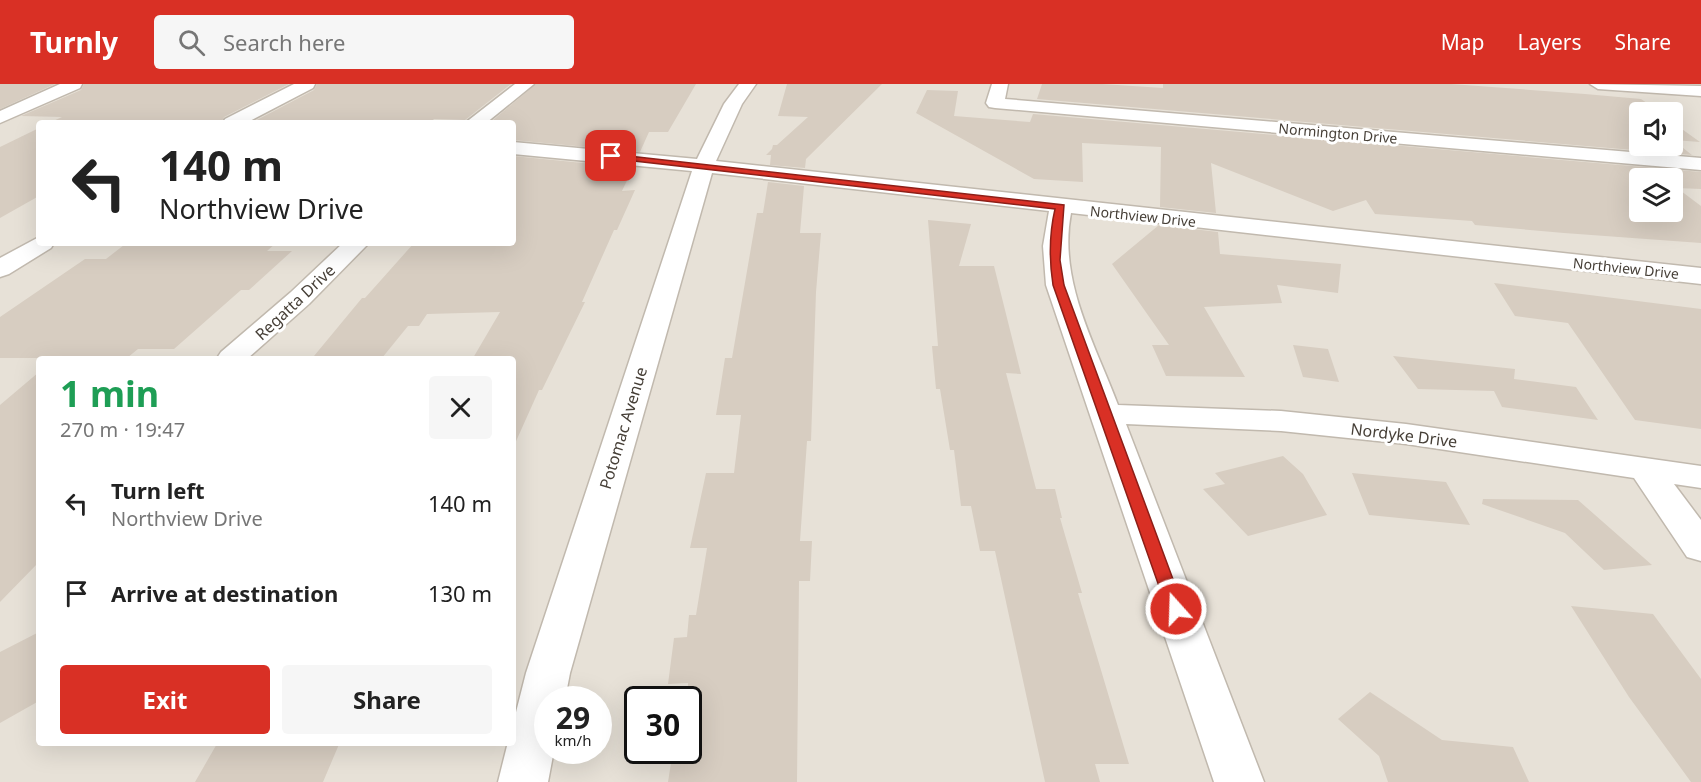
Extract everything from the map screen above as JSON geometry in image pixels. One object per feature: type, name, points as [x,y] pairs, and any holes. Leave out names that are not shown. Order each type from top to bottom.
[{"type":"street","points":[[0,118],[74,84]]},
{"type":"street","points":[[238,120],[307,84]]},
{"type":"street","points":[[478,120],[526,84]]},
{"type":"street","name":"Potomac Avenue","points":[[523,782],[548,673],[704,166],[733,104],[748,84]]},
{"type":"street","name":"Normington Drive","points":[[1000,84],[995,103],[1701,164]]},
{"type":"street","points":[[1598,84],[1701,91]]},
{"type":"street","name":"Northview Drive","points":[[516,148],[704,166],[1701,276]]},
{"type":"street","points":[[1060,207],[1056,227],[1055,260],[1059,285],[1239,782]]},
{"type":"street","points":[[0,269],[37,246]]},
{"type":"street","name":"Regatta Drive","points":[[233,356],[300,298],[354,246]]},
{"type":"street","name":"Nordyke Drive","points":[[1105,414],[1201,416],[1304,423],[1406,434],[1701,477]]},
{"type":"street","points":[[1645,469],[1701,548]]},
{"type":"shaded area","points":[[0,84],[1701,84],[1701,782],[0,782]]},
{"type":"building","points":[[0,84],[55,84],[0,109]]},
{"type":"building","points":[[84,84],[289,84],[224,117],[222,120],[56,120],[62,117],[21,116],[81,90]]},
{"type":"building","points":[[317,84],[511,84],[465,120],[257,120],[314,90]]},
{"type":"building","points":[[536,84],[696,84],[668,132],[649,132],[640,152],[516,140],[516,120],[493,120]]},
{"type":"building","points":[[787,84],[882,84],[806,159],[805,168],[770,165],[771,155],[766,155],[773,145],[777,145],[808,117],[778,116]]},
{"type":"building","points":[[1042,84],[1102,84],[1163,88],[1163,84],[1451,84],[1641,99],[1645,102],[1629,102],[1629,150],[1037,99]]},
{"type":"building","points":[[927,90],[958,91],[954,116],[1030,122],[1033,114],[1655,168],[1629,168],[1629,222],[1683,222],[1683,192],[1701,206],[1701,243],[1564,233],[1475,225],[1472,221],[1375,214],[1366,200],[1333,211],[1211,163],[1216,213],[1160,207],[1161,147],[1082,143],[1083,182],[1034,179],[916,113]]},
{"type":"building","points":[[36,129],[36,198],[0,218],[0,147]]},
{"type":"building","points":[[1683,130],[1700,142],[1683,141]]},
{"type":"building","points":[[1683,148],[1692,155],[1683,154]]},
{"type":"building","points":[[516,156],[633,168],[622,191],[635,190],[617,230],[614,230],[582,302],[585,302],[542,390],[539,390],[516,441],[516,356],[474,356],[500,312],[427,314],[419,326],[408,326],[384,356],[314,356],[362,298],[365,298],[411,246],[516,246]]},
{"type":"building","points":[[1683,170],[1701,172],[1701,189],[1683,188]]},
{"type":"building","points":[[768,182],[804,186],[800,233],[821,233],[816,292],[811,441],[807,441],[800,541],[812,541],[810,581],[799,581],[797,782],[668,782],[671,764],[702,764],[702,686],[688,686],[688,683],[668,684],[674,638],[687,637],[689,615],[696,615],[707,548],[690,548],[706,473],[734,473],[741,415],[716,415],[725,358],[732,358],[757,213],[763,213]]},
{"type":"building","points":[[928,220],[971,224],[959,266],[994,266],[1021,374],[1006,373],[1036,489],[1055,489],[1062,518],[1060,518],[1082,593],[1078,593],[1129,764],[1095,764],[1100,782],[1045,782],[995,551],[980,551],[971,506],[961,506],[954,450],[950,450],[940,389],[936,389],[932,346],[938,346]]},
{"type":"building","points":[[1159,225],[1218,232],[1220,254],[1341,264],[1338,293],[1277,285],[1282,303],[1204,307],[1245,377],[1166,376],[1152,345],[1169,345],[1112,264]]},
{"type":"building","points":[[123,246],[273,246],[267,251],[292,251],[249,290],[241,290],[174,349],[138,349],[129,356],[0,358],[0,317],[85,259],[106,259]]},
{"type":"building","points":[[1494,283],[1701,309],[1701,429],[1635,420],[1568,323],[1515,316]]},
{"type":"building","points":[[1293,345],[1328,349],[1339,382],[1303,377]]},
{"type":"building","points":[[1393,356],[1515,369],[1514,379],[1576,387],[1598,420],[1502,407],[1494,391],[1418,389]]},
{"type":"building","points":[[36,375],[36,565],[0,602],[0,405]]},
{"type":"building","points":[[1283,456],[1303,474],[1327,515],[1248,536],[1203,489],[1225,484],[1215,473]]},
{"type":"building","points":[[1352,473],[1446,482],[1470,525],[1369,515]]},
{"type":"building","points":[[1483,499],[1578,500],[1652,565],[1604,570],[1565,533],[1482,504]]},
{"type":"building","points":[[1571,606],[1653,614],[1701,679],[1701,782],[1691,782],[1629,697]]},
{"type":"building","points":[[36,634],[36,703],[0,723],[0,652]]},
{"type":"building","points":[[1370,692],[1442,740],[1513,747],[1529,782],[1388,782],[1379,756],[1338,719]]},
{"type":"building","points":[[216,746],[338,746],[323,782],[195,782]]},
{"type":"route","points":[[611,156],[1060,207],[1056,227],[1055,260],[1059,285],[1176,609]]}]
